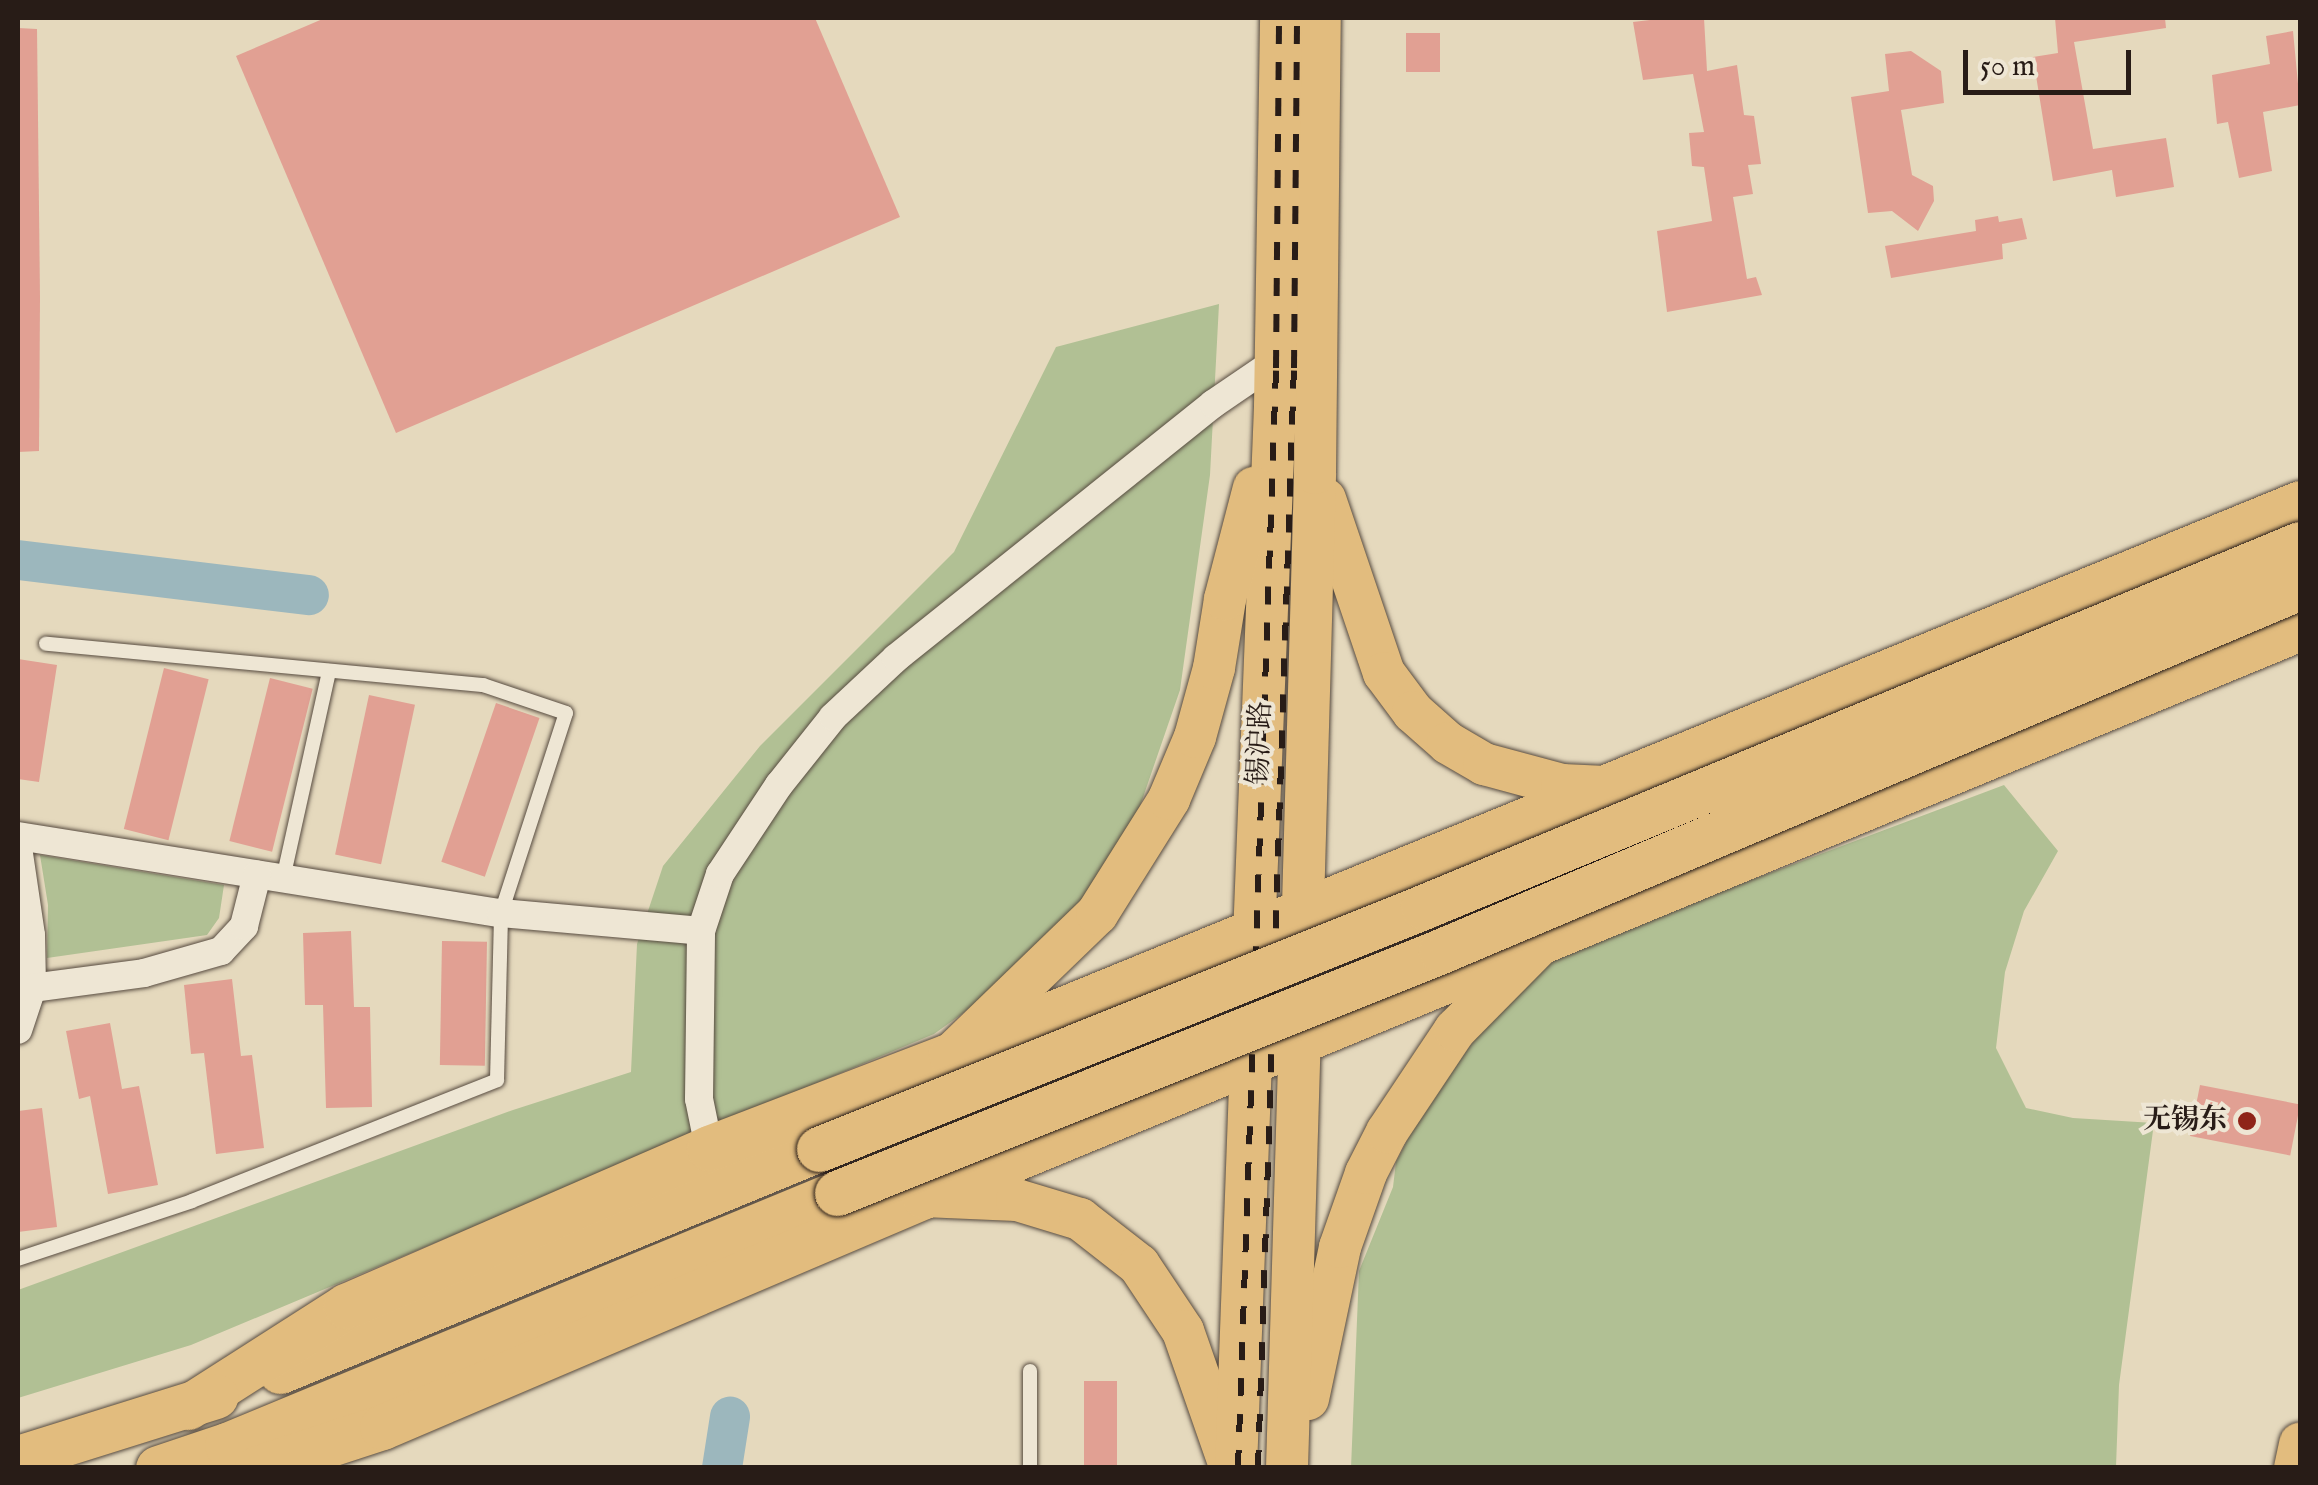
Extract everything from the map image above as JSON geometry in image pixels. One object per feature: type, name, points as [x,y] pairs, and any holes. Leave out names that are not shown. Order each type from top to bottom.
[{"type":"highway","points":[[188,1407],[346,1306],[709,1148],[951,1055],[2300,503]]},
{"type":"highway","points":[[18,1458],[188,1407],[1423,907],[2300,544]]},
{"type":"highway","points":[[158,1468],[227,1445],[837,1193],[1441,951],[2300,587]]},
{"type":"highway","points":[[257,1468],[382,1428],[924,1196],[2300,628]]},
{"type":"main road","name":"锡沪路","points":[[1234,1468],[1275,406],[1280,18]]},
{"type":"main road","points":[[1289,1468],[1316,474],[1320,18]]},
{"type":"main road","points":[[951,1055],[1097,914],[1170,799],[1195,737],[1214,668],[1225,599],[1275,406]]},
{"type":"main road","points":[[1316,474],[1367,632],[1384,673],[1414,712],[1448,743],[1484,764],[1562,785],[1605,787]]},
{"type":"main road","points":[[1289,1468],[1340,1247],[1366,1173],[1387,1132],[1455,1030],[1546,939]]},
{"type":"main road","points":[[924,1196],[1017,1200],[1080,1218],[1140,1265],[1183,1331],[1234,1468]]},
{"type":"main road","points":[[2295,1468],[2300,1444]]},
{"type":"street","points":[[709,1148],[699,1099],[701,931],[720,874],[779,785],[833,717],[911,646],[1214,404],[1276,361]]},
{"type":"street","points":[[18,836],[502,913],[701,931]]},
{"type":"street","points":[[18,847],[32,935],[32,988],[18,1030]]},
{"type":"street","points":[[32,988],[144,972],[222,951],[244,926],[270,877]]},
{"type":"lane","points":[[18,1259],[192,1201],[497,1080],[502,913],[566,713],[483,685],[46,644]]},
{"type":"lane","points":[[270,877],[330,671]]},
{"type":"lane","points":[[1030,1370],[1030,1468]]},
{"type":"green space","points":[[1219,304],[1210,475],[1180,690],[1139,809],[1079,905],[1012,978],[934,1034],[191,1345],[18,1398],[18,1290],[513,1110],[631,1072],[637,944],[663,866],[760,746],[954,552],[1056,347]]},
{"type":"green space","points":[[2004,785],[2058,851],[2024,911],[2005,972],[1996,1048],[2026,1108],[2073,1118],[2154,1123],[2119,1385],[2116,1467],[1351,1468],[1359,1271],[1393,1187],[1396,1162],[1424,1108],[1496,1011],[1562,951]]},
{"type":"green space","points":[[40,855],[224,885],[219,918],[207,935],[47,958],[48,905]]},
{"type":"building","points":[[325,18],[815,18],[900,217],[396,433],[236,56]]},
{"type":"building","points":[[1704,18],[1707,71],[1737,65],[1744,115],[1754,116],[1761,164],[1748,165],[1753,194],[1733,197],[1747,279],[1756,277],[1762,295],[1667,312],[1657,231],[1712,221],[1704,167],[1692,166],[1689,133],[1704,132],[1693,74],[1643,80],[1633,22]]},
{"type":"building","points":[[2055,18],[2165,18],[2166,28],[2074,42],[2093,149],[2166,138],[2174,187],[2116,197],[2112,170],[2053,181],[2033,57],[2058,53]]},
{"type":"building","points":[[18,28],[37,29],[40,298],[39,451],[18,452]]},
{"type":"building","points":[[2293,31],[2300,105],[2263,112],[2272,171],[2239,178],[2228,122],[2217,124],[2212,75],[2270,64],[2266,36]]},
{"type":"building","points":[[1406,33],[1440,33],[1440,72],[1406,72]]},
{"type":"building","points":[[1911,51],[1941,71],[1944,103],[1901,110],[1912,175],[1933,186],[1934,201],[1918,231],[1892,211],[1868,213],[1851,97],[1889,91],[1885,54]]},
{"type":"building","points":[[1998,216],[1999,222],[2022,218],[2027,239],[2002,244],[2003,259],[1891,278],[1885,246],[1976,231],[1975,220]]},
{"type":"building","points":[[18,659],[57,665],[39,782],[18,779]]},
{"type":"building","points":[[164,668],[209,679],[168,840],[124,829]]},
{"type":"building","points":[[270,678],[313,689],[272,852],[229,841]]},
{"type":"building","points":[[369,695],[415,705],[381,864],[335,854]]},
{"type":"building","points":[[496,703],[539,718],[485,877],[441,862]]},
{"type":"building","points":[[351,931],[354,1007],[370,1007],[372,1107],[326,1108],[323,1005],[305,1005],[303,933]]},
{"type":"building","points":[[442,941],[487,942],[485,1066],[440,1065]]},
{"type":"building","points":[[232,979],[241,1056],[252,1055],[264,1148],[216,1154],[204,1053],[191,1054],[184,985]]},
{"type":"building","points":[[110,1023],[122,1089],[139,1086],[158,1185],[108,1194],[90,1096],[79,1099],[66,1031]]},
{"type":"building","name":"无锡东","points":[[2200,1085],[2300,1104],[2290,1156],[2190,1136]]},
{"type":"building","points":[[42,1108],[57,1227],[18,1232],[18,1111]]},
{"type":"building","points":[[1084,1381],[1117,1381],[1117,1465],[1084,1465]]},
{"type":"waterway","points":[[18,560],[309,595]]},
{"type":"waterway","points":[[722,1468],[730,1417]]},
{"type":"railway","points":[[1238,1468],[1276,368],[1279,18]]},
{"type":"railway","points":[[1258,1468],[1294,368],[1297,18]]},
{"type":"place","name":"无锡东","points":[[2247,1121]]}]
